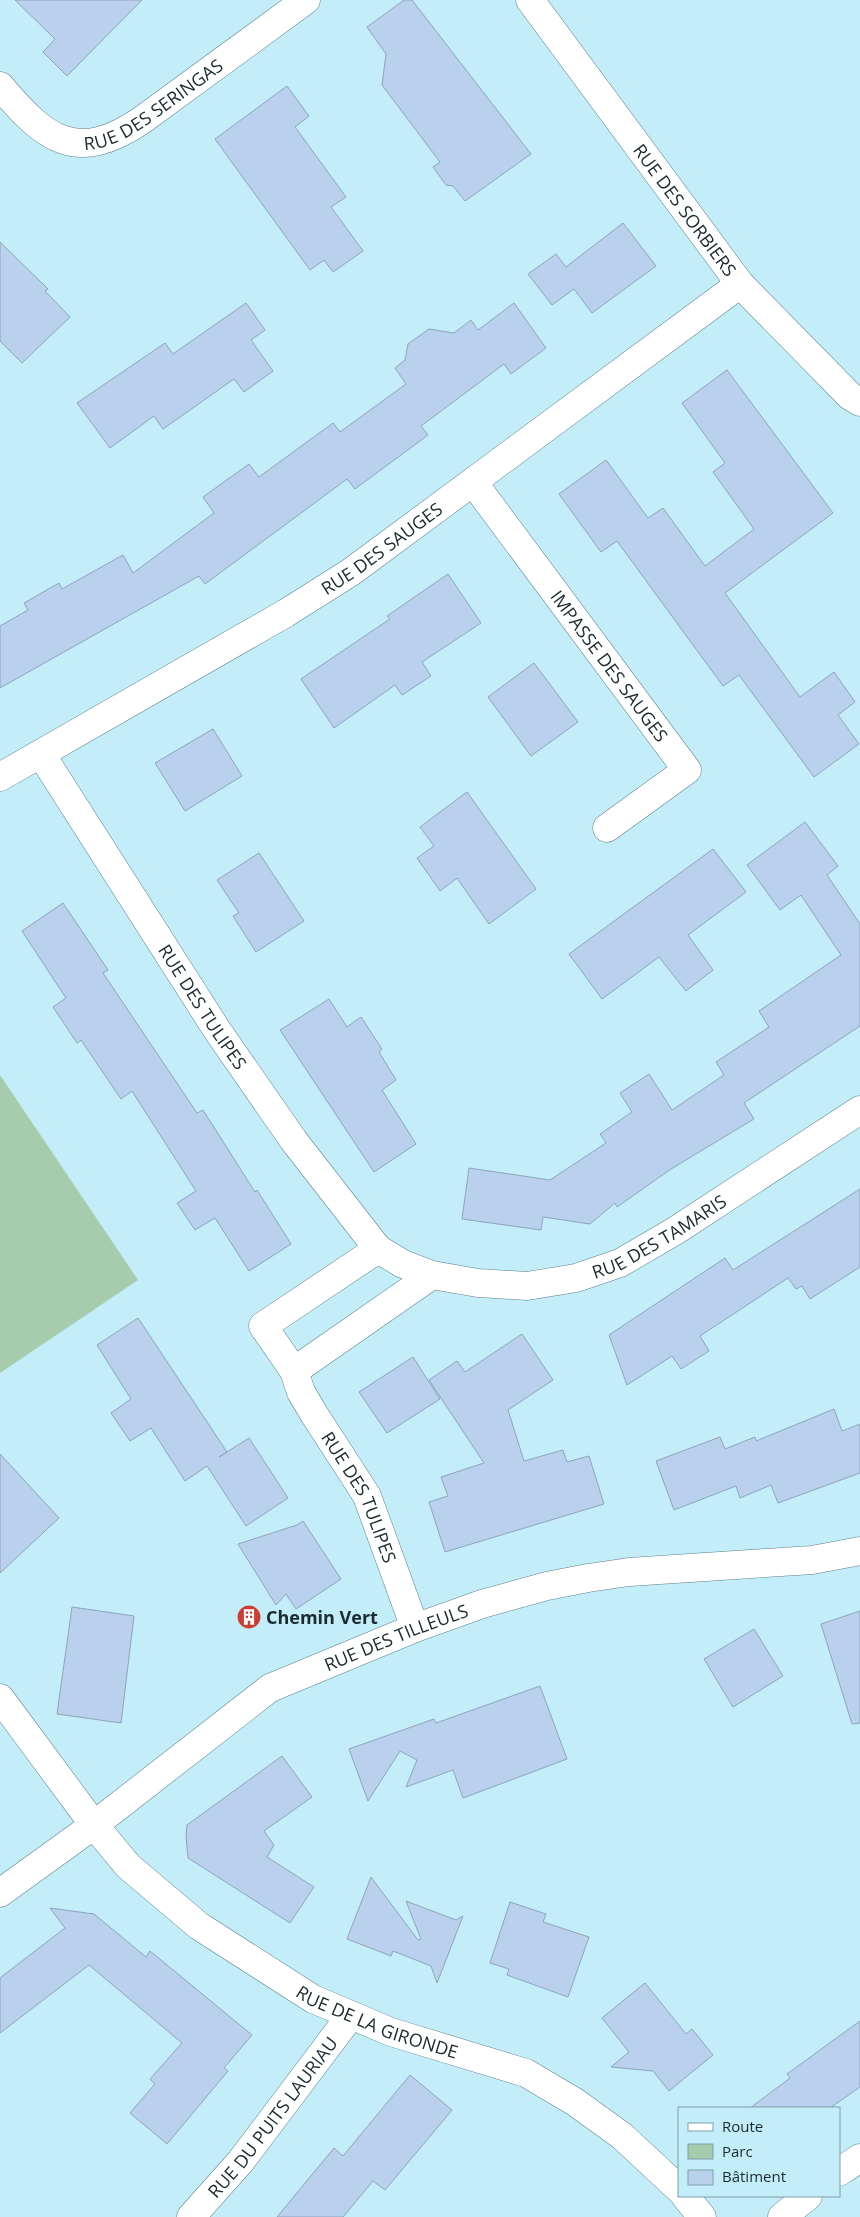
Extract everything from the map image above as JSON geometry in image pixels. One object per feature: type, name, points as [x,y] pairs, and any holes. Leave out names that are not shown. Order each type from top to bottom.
[{"type":"street","name":"RUE DES SERINGAS","points":[[0,86],[31,121],[48,134],[66,141],[83,143],[105,141],[124,132],[142,120],[306,0]]},
{"type":"street","name":"RUE DES SORBIERS","points":[[530,0],[740,284],[850,396],[860,402]]},
{"type":"street","name":"RUE DES SAUGES","points":[[0,777],[286,613],[351,572],[740,284]]},
{"type":"street","name":"IMPASSE DES SAUGES","points":[[473,482],[687,770],[607,828]]},
{"type":"street","name":"RUE DES TULIPES","points":[[41,754],[217,1030],[294,1141],[378,1249],[403,1264],[432,1275]]},
{"type":"street","name":"RUE DES TAMARIS","points":[[432,1275],[478,1283],[527,1286],[576,1278],[620,1263],[675,1231],[860,1110]]},
{"type":"street","name":"RUE DES TULIPES","points":[[378,1249],[263,1326],[294,1371],[301,1392],[367,1496],[415,1628]]},
{"type":"street","points":[[294,1371],[432,1275]]},
{"type":"street","name":"RUE DES TILLEULS","points":[[0,1893],[94,1825],[270,1688],[415,1628],[482,1604],[548,1586],[588,1578],[629,1572],[812,1560],[860,1551]]},
{"type":"street","name":"RUE DE LA GIRONDE","points":[[0,1698],[94,1825],[128,1866],[199,1926],[313,1999],[391,2032],[526,2073],[575,2102],[622,2136],[678,2187]]},
{"type":"street","name":"RUE DU PUITS LAURIAU","points":[[191,2217],[241,2162],[351,2015]]},
{"type":"street","points":[[840,2171],[860,2158]]},
{"type":"street","points":[[686,2197],[702,2217]]},
{"type":"street","points":[[782,2217],[807,2197]]},
{"type":"green space","points":[[0,1075],[138,1280],[0,1373]]},
{"type":"building","points":[[15,0],[142,0],[67,76],[43,52],[55,39]]},
{"type":"building","points":[[404,0],[412,0],[531,154],[465,201],[453,186],[446,185],[433,167],[440,162],[382,85],[386,54],[367,27]]},
{"type":"building","points":[[287,86],[309,116],[295,127],[346,197],[331,207],[363,251],[333,272],[324,260],[310,270],[215,139]]},
{"type":"building","points":[[623,223],[656,266],[592,313],[574,289],[552,305],[528,274],[556,254],[566,267]]},
{"type":"building","points":[[0,242],[48,289],[45,291],[70,317],[22,363],[0,341]]},
{"type":"building","points":[[246,303],[265,330],[251,340],[273,371],[244,392],[234,379],[163,429],[154,416],[110,448],[77,403],[165,343],[173,354]]},
{"type":"building","points":[[514,303],[546,348],[511,374],[504,364],[421,426],[428,435],[355,489],[347,479],[205,584],[199,576],[0,688],[0,626],[28,610],[24,603],[59,583],[62,589],[123,555],[133,573],[214,513],[203,497],[249,464],[259,477],[333,423],[340,432],[406,384],[395,368],[405,360],[408,344],[429,329],[454,333],[471,320],[478,330]]},
{"type":"building","points":[[727,370],[833,513],[725,593],[800,697],[834,672],[855,702],[838,715],[859,744],[814,777],[739,675],[723,686],[617,541],[601,552],[559,494],[606,460],[648,518],[663,508],[705,566],[754,529],[713,472],[725,463],[682,403]]},
{"type":"building","points":[[448,574],[481,623],[422,662],[431,676],[402,695],[395,685],[334,728],[301,679],[390,619],[387,616]]},
{"type":"building","points":[[534,663],[578,722],[531,756],[488,697]]},
{"type":"building","points":[[213,729],[242,776],[185,811],[155,763]]},
{"type":"building","points":[[467,792],[536,889],[489,924],[457,878],[440,891],[417,858],[434,846],[420,827]]},
{"type":"building","points":[[805,822],[838,866],[827,875],[860,924],[860,1026],[744,1103],[754,1119],[671,1169],[617,1207],[615,1203],[590,1224],[543,1217],[541,1230],[462,1219],[469,1168],[550,1180],[606,1143],[600,1134],[632,1112],[620,1093],[649,1074],[672,1110],[724,1075],[716,1062],[769,1027],[759,1011],[841,955],[801,895],[780,910],[747,865]]},
{"type":"building","points":[[713,849],[746,892],[688,935],[713,970],[686,991],[659,957],[602,999],[569,954]]},
{"type":"building","points":[[259,853],[304,921],[256,952],[233,916],[239,913],[217,880]]},
{"type":"building","points":[[63,903],[108,970],[103,973],[197,1113],[203,1110],[255,1192],[257,1190],[291,1244],[249,1271],[215,1218],[195,1230],[177,1203],[196,1191],[132,1091],[121,1099],[81,1040],[77,1043],[53,1007],[66,998],[22,931]]},
{"type":"building","points":[[329,999],[347,1027],[361,1017],[382,1049],[379,1052],[396,1080],[382,1090],[416,1144],[374,1172],[280,1030]]},
{"type":"building","points":[[860,1189],[860,1267],[810,1299],[802,1286],[796,1289],[788,1278],[700,1336],[709,1351],[681,1369],[672,1356],[627,1385],[609,1335],[725,1258],[733,1270]]},
{"type":"building","points":[[138,1318],[227,1452],[249,1438],[288,1498],[246,1526],[207,1466],[185,1481],[151,1428],[130,1441],[111,1413],[131,1399],[97,1345]]},
{"type":"building","points":[[522,1334],[553,1380],[508,1410],[524,1461],[563,1450],[567,1462],[589,1456],[604,1504],[445,1552],[429,1502],[448,1496],[441,1477],[484,1463],[429,1380],[457,1361],[465,1372]]},
{"type":"building","points":[[413,1357],[440,1399],[387,1433],[359,1392]]},
{"type":"building","points":[[834,1409],[842,1431],[860,1424],[860,1473],[778,1503],[771,1485],[740,1498],[736,1486],[674,1510],[656,1461],[720,1437],[725,1449],[755,1437],[756,1441]]},
{"type":"building","points":[[0,1454],[59,1518],[0,1573]]},
{"type":"building","points":[[303,1521],[341,1579],[296,1609],[286,1594],[276,1605],[238,1544],[297,1525]]},
{"type":"building","points":[[72,1607],[134,1616],[121,1723],[57,1714]]},
{"type":"building","points":[[860,1611],[860,1723],[852,1724],[821,1624]]},
{"type":"building","points":[[754,1629],[783,1676],[733,1707],[704,1659]]},
{"type":"building","points":[[540,1686],[567,1759],[463,1798],[453,1770],[406,1787],[417,1760],[400,1751],[368,1801],[349,1749],[434,1719],[436,1723]]},
{"type":"building","points":[[282,1756],[312,1797],[264,1831],[274,1845],[267,1857],[314,1887],[290,1923],[188,1858],[186,1836],[187,1825]]},
{"type":"building","points":[[371,1877],[418,1940],[421,1939],[406,1901],[456,1920],[463,1916],[437,1983],[431,1966],[393,1951],[391,1956],[347,1939]]},
{"type":"building","points":[[510,1902],[546,1914],[543,1922],[589,1937],[568,1997],[507,1975],[509,1969],[490,1963]]},
{"type":"building","points":[[50,1908],[94,1914],[146,1957],[150,1951],[252,2035],[224,2068],[228,2071],[167,2144],[130,2113],[155,2084],[150,2079],[182,2043],[89,1965],[0,2033],[0,1978],[65,1928]]},
{"type":"building","points":[[645,1983],[686,2034],[692,2029],[713,2055],[669,2091],[653,2071],[611,2067],[629,2052],[602,2018]]},
{"type":"building","points":[[860,2021],[860,2087],[831,2107],[751,2107],[790,2078],[787,2074]]},
{"type":"building","points":[[410,2075],[452,2110],[385,2190],[373,2181],[343,2217],[277,2217],[334,2148],[343,2156]]},
{"type":"place","name":"Chemin Vert","points":[[249,1617]]}]
